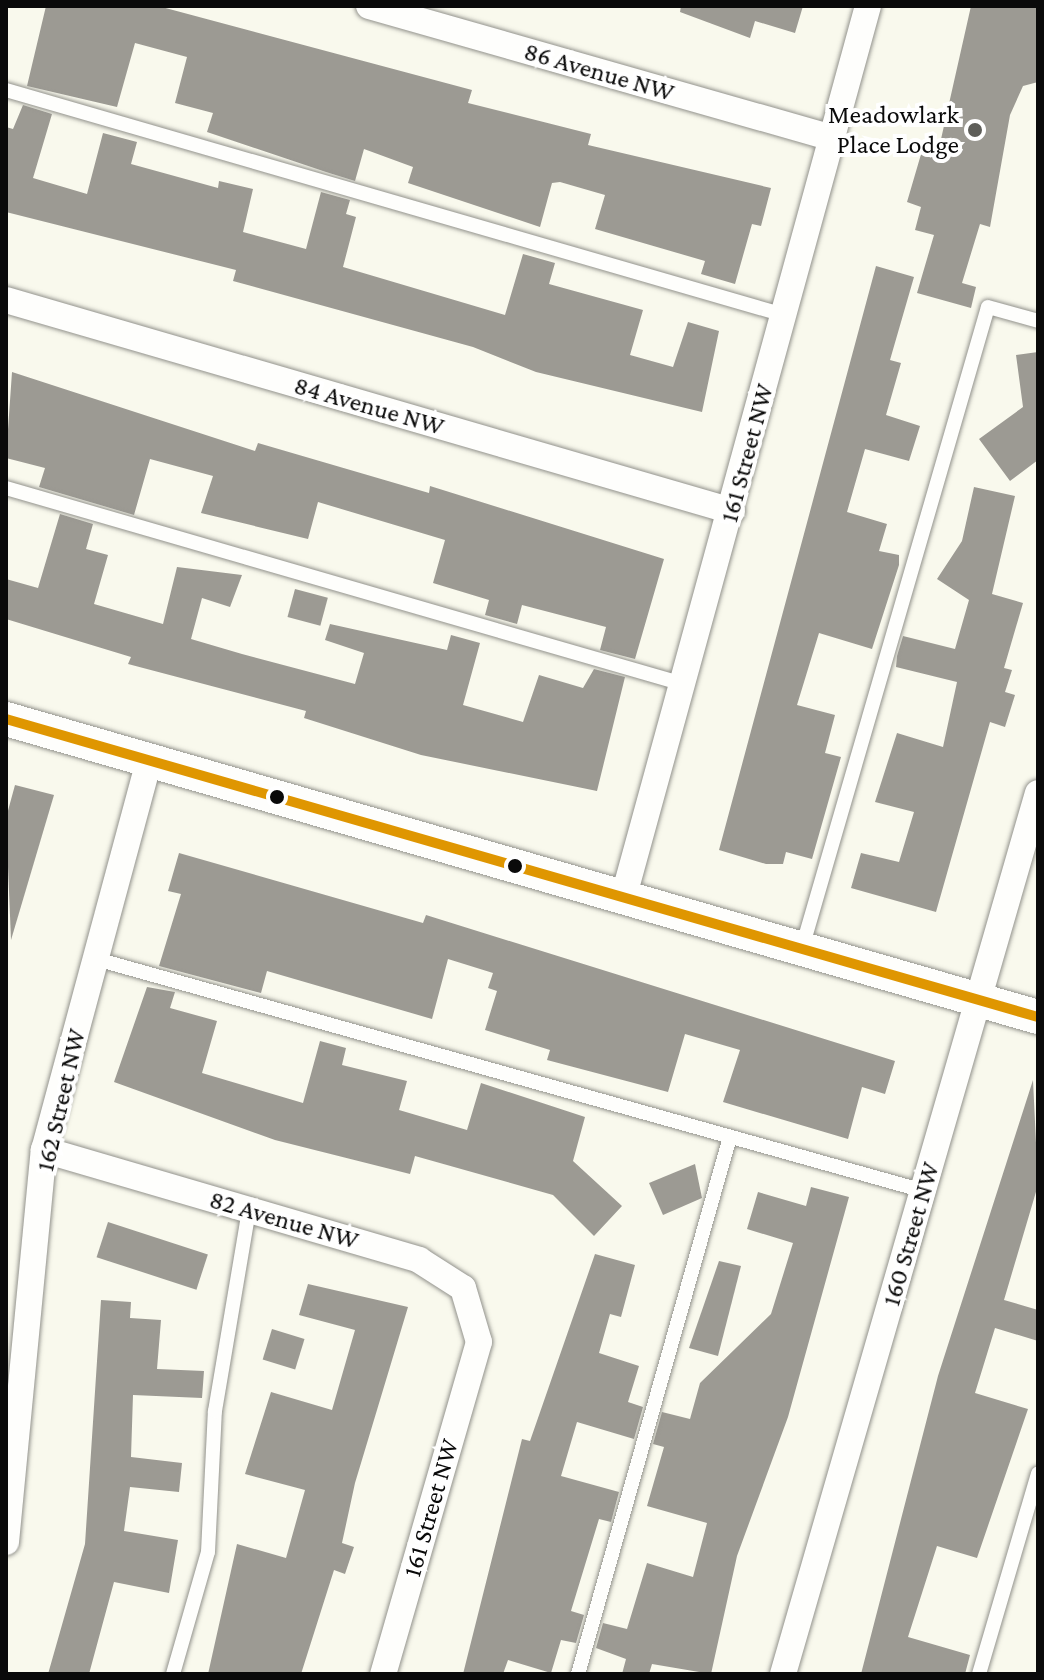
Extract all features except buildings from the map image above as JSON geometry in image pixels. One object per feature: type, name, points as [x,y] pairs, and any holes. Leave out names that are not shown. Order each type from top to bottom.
[{"type":"street","name":"86 Avenue NW","points":[[369,6],[830,137]]},
{"type":"street","name":"161 Street NW","points":[[623,899],[732,511],[830,137],[868,6]]},
{"type":"street","name":"84 Avenue NW","points":[[6,300],[732,511]]},
{"type":"street","points":[[6,719],[1038,1017]]},
{"type":"street","name":"162 Street NW","points":[[6,1542],[44,1150],[149,761]]},
{"type":"street","name":"160 Street NW","points":[[783,1674],[1038,793]]},
{"type":"street","name":"82 Avenue NW","points":[[44,1150],[419,1260],[463,1288],[479,1342]]},
{"type":"street","name":"161 Street NW","points":[[383,1674],[479,1342]]},
{"type":"lane","points":[[6,90],[784,315]]},
{"type":"lane","points":[[801,950],[988,307],[1038,321]]},
{"type":"lane","points":[[6,488],[683,684]]},
{"type":"lane","points":[[96,959],[924,1191]]},
{"type":"lane","points":[[578,1674],[730,1137]]},
{"type":"lane","points":[[173,1674],[208,1552],[215,1411],[249,1210]]},
{"type":"lane","points":[[979,1674],[1038,1473]]},
{"type":"transit line","points":[[6,719],[1038,1017]]},
{"type":"place","name":"Meadowlark Place Lodge","points":[[975,130]]}]
